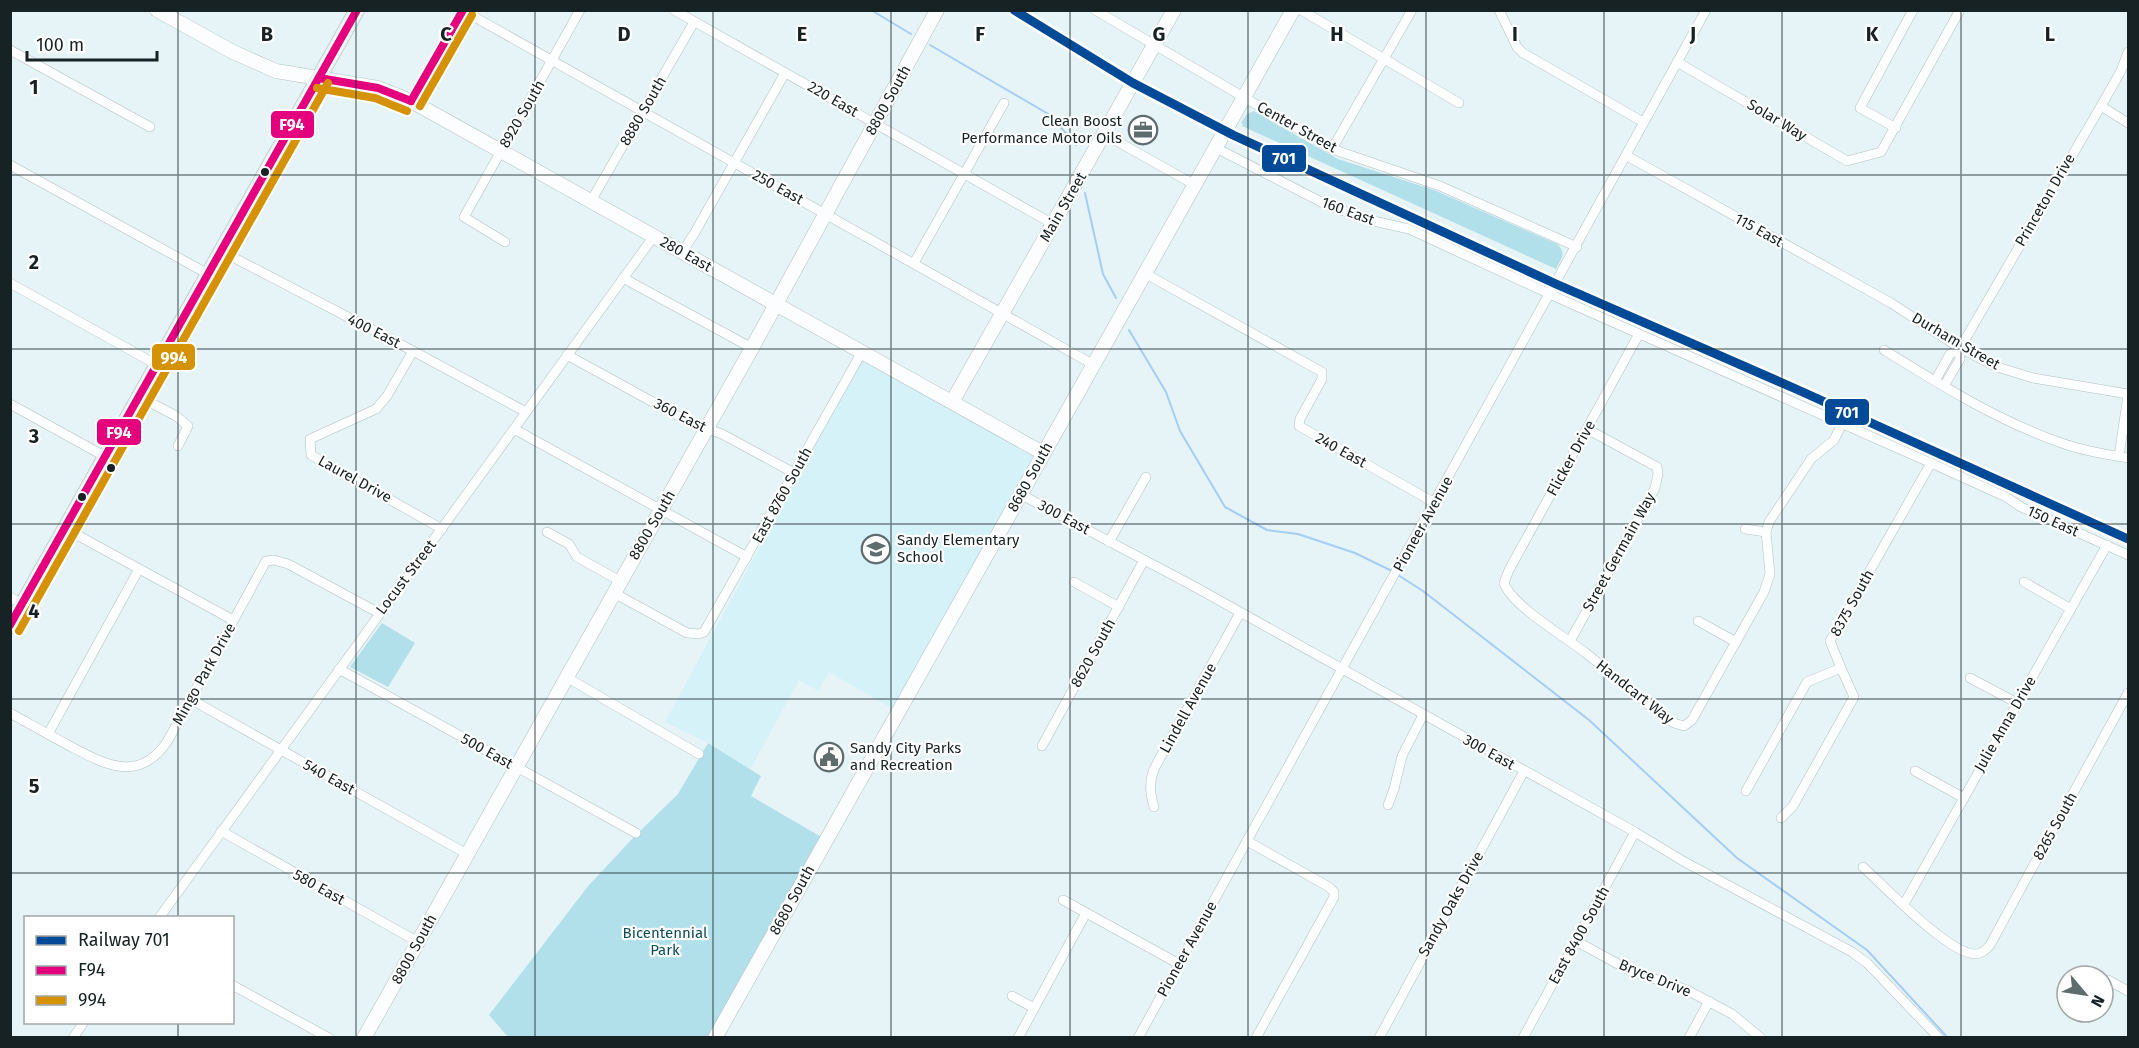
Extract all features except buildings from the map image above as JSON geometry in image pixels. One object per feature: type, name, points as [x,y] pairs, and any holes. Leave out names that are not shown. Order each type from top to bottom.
[{"type":"main road","points":[[10,626],[17,601],[66,529],[357,10]]},
{"type":"street","points":[[157,10],[261,65],[289,74],[319,78]]},
{"type":"street","name":"8920 South","points":[[505,243],[464,217],[580,10]]},
{"type":"street","name":"220 East","points":[[674,10],[1053,224]]},
{"type":"street","name":"8800 South","points":[[364,1038],[752,348],[937,10]]},
{"type":"street","name":"Center Street","points":[[1095,10],[1332,149],[1440,186],[1576,247]]},
{"type":"street","name":"Main Street","points":[[952,402],[1174,10]]},
{"type":"street","name":"8680 South","points":[[718,1036],[1293,10]]},
{"type":"street","points":[[1302,10],[1459,103]]},
{"type":"street","points":[[1332,149],[1412,10]]},
{"type":"street","points":[[1499,10],[1517,47],[1523,53],[1643,122]]},
{"type":"street","name":"Pioneer Avenue","points":[[1138,1038],[1706,10]]},
{"type":"street","points":[[1913,10],[1860,108],[1896,128],[1960,10]]},
{"type":"street","points":[[411,100],[462,11]]},
{"type":"street","name":"250 East","points":[[462,11],[1094,365]]},
{"type":"street","name":"8880 South","points":[[591,201],[694,22]]},
{"type":"street","points":[[10,50],[150,127]]},
{"type":"street","name":"Princeton Drive","points":[[1960,349],[2121,71],[2128,52]]},
{"type":"street","name":"Solar Way","points":[[1677,62],[1846,161],[1881,152],[1896,128]]},
{"type":"street","points":[[682,252],[785,73]]},
{"type":"street","name":"280 East","points":[[319,78],[378,88],[411,100],[1043,453]]},
{"type":"street","points":[[914,263],[1004,104]]},
{"type":"street","points":[[2101,106],[2128,123]]},
{"type":"street","points":[[1104,134],[1195,185]]},
{"type":"street","name":"160 East","points":[[1216,148],[1331,207],[1409,229],[1551,294]]},
{"type":"street","name":"115 East","points":[[1627,156],[1891,303]]},
{"type":"street","points":[[10,165],[208,274]]},
{"type":"street","name":"Locust Street","points":[[160,916],[654,236]]},
{"type":"street","name":"400 East","points":[[221,251],[526,412]]},
{"type":"street","name":"240 East","points":[[1146,274],[1322,372],[1322,379],[1300,419],[1299,426],[1435,503]]},
{"type":"street","points":[[623,278],[752,348]]},
{"type":"street","points":[[10,283],[157,365]]},
{"type":"street","name":"150 East","points":[[1551,294],[2006,497],[2021,507],[2128,555]]},
{"type":"street","name":"Durham Street","points":[[1891,303],[1960,349],[2015,374],[2128,394]]},
{"type":"street","name":"Flicker Drive","points":[[1504,583],[1509,570],[1639,334]]},
{"type":"street","points":[[1935,381],[1950,354],[1960,349],[1960,359],[1944,386]]},
{"type":"street","points":[[1884,350],[1987,411],[2035,433],[2067,445],[2124,457],[2128,394]]},
{"type":"street","name":"Laurel Drive","points":[[413,351],[387,396],[376,409],[310,439],[311,454],[442,529]]},
{"type":"street","name":"East 8760 South","points":[[617,587],[687,633],[699,634],[708,627],[862,352]]},
{"type":"street","name":"360 East","points":[[567,355],[706,430],[722,434],[794,473]]},
{"type":"street","points":[[140,397],[176,416],[188,426],[178,446]]},
{"type":"street","points":[[10,404],[106,457]]},
{"type":"street","points":[[1745,529],[1766,532],[1773,513],[1811,459],[1834,440],[1842,424]]},
{"type":"street","points":[[514,429],[747,557]]},
{"type":"street","name":"Street Germain Way","points":[[1570,641],[1655,488],[1658,474],[1657,467],[1587,429]]},
{"type":"street","name":"8375 South","points":[[1841,668],[1830,640],[1930,463]]},
{"type":"street","points":[[1109,542],[1146,477]]},
{"type":"street","name":"300 East","points":[[1020,494],[1144,560],[1834,943],[1867,963],[1939,1038]]},
{"type":"street","points":[[66,529],[233,621]]},
{"type":"street","points":[[548,532],[569,544],[577,557],[617,587]]},
{"type":"street","name":"Handcart Way","points":[[1504,583],[1510,594],[1548,626],[1669,720],[1684,726],[1689,724],[1695,715],[1768,583],[1770,563],[1766,532]]},
{"type":"street","name":"Julie Anna Drive","points":[[1904,904],[2107,545]]},
{"type":"street","name":"Mingo Park Drive","points":[[10,713],[104,764],[135,766],[154,758],[161,750],[266,561],[274,560],[295,567],[379,613]]},
{"type":"street","name":"8620 South","points":[[1042,746],[1144,560]]},
{"type":"street","points":[[48,734],[139,569]]},
{"type":"street","points":[[1074,582],[1119,607]]},
{"type":"street","points":[[2024,582],[2071,609]]},
{"type":"street","name":"Lindell Avenue","points":[[1154,807],[1150,780],[1154,769],[1240,613]]},
{"type":"street","points":[[1698,621],[1736,642]]},
{"type":"street","points":[[1746,791],[1807,682],[1841,668],[1854,697],[1793,806],[1781,818]]},
{"type":"street","name":"500 East","points":[[339,669],[636,833]]},
{"type":"street","points":[[566,677],[699,754]]},
{"type":"street","points":[[1970,678],[2017,703]]},
{"type":"street","name":"8265 South","points":[[1904,904],[1947,942],[1967,953],[1983,953],[1990,945],[2128,693]]},
{"type":"street","name":"540 East","points":[[190,699],[467,854]]},
{"type":"street","points":[[1388,805],[1402,756],[1423,715]]},
{"type":"street","name":"Sandy Oaks Drive","points":[[1379,1038],[1524,771]]},
{"type":"street","points":[[1915,771],[1964,798]]},
{"type":"street","name":"580 East","points":[[220,831],[418,942]]},
{"type":"street","name":"East 8400 South","points":[[1523,1038],[1635,832]]},
{"type":"street","points":[[1247,842],[1329,887],[1334,892],[1334,897],[1256,1038]]},
{"type":"street","points":[[1863,867],[1904,904]]},
{"type":"street","points":[[1063,900],[1179,964]]},
{"type":"street","points":[[1018,1038],[1086,913]]},
{"type":"street","name":"Bryce Drive","points":[[1576,941],[1629,970],[1675,985],[1708,1001],[1738,1019],[1761,1038]]},
{"type":"street","points":[[234,986],[329,1038]]},
{"type":"street","points":[[1012,996],[1034,1008]]},
{"type":"street","points":[[1689,1038],[1708,1001]]},
{"type":"street","points":[[73,1038],[83,1024]]},
{"type":"shaded area","name":"Sandy Elementary School","points":[[864,353],[1043,461],[902,714],[829,672],[818,691],[799,680],[750,770],[708,743],[665,722]]},
{"type":"green space","points":[[1254,111],[1338,159],[1434,190],[1557,244],[1562,250],[1560,262],[1556,269],[1242,126],[1241,123],[1247,114]]},
{"type":"green space","points":[[382,623],[415,643],[388,687],[350,667]]},
{"type":"green space","name":"Bicentennial Park","points":[[708,743],[761,776],[751,796],[830,842],[720,1037],[508,1037],[489,1015],[589,885],[678,794]]},
{"type":"waterway","points":[[871,10],[911,34]]},
{"type":"waterway","points":[[930,45],[1050,115],[1076,145]]},
{"type":"waterway","points":[[1085,193],[1103,274],[1116,298]]},
{"type":"waterway","points":[[1129,330],[1166,392],[1180,431],[1225,507],[1267,530],[1298,534],[1355,553],[1394,572]]},
{"type":"waterway","points":[[1398,575],[1423,591],[1589,720],[1737,858],[1867,950],[1948,1038]]},
{"type":"rail line","name":"701","points":[[1014,10],[1133,83],[1233,135],[1556,284],[1796,389],[2128,539]]},
{"type":"transit line","name":"F94","points":[[10,625],[357,10]]},
{"type":"transit line","name":"F94","points":[[411,101],[463,10]]},
{"type":"transit line","name":"994","points":[[420,106],[472,15]]},
{"type":"transit line","name":"F94","points":[[319,78],[378,88],[411,101]]},
{"type":"transit line","name":"994","points":[[19,631],[328,83]]},
{"type":"transit line","name":"994","points":[[317,88],[375,98],[407,111]]},
{"type":"place","name":"Clean Boost Performance Motor Oils","points":[[1143,130]]},
{"type":"place","name":"Sandy Elementary School","points":[[876,549]]},
{"type":"place","name":"Sandy City Parks and Recreation","points":[[829,757]]}]
